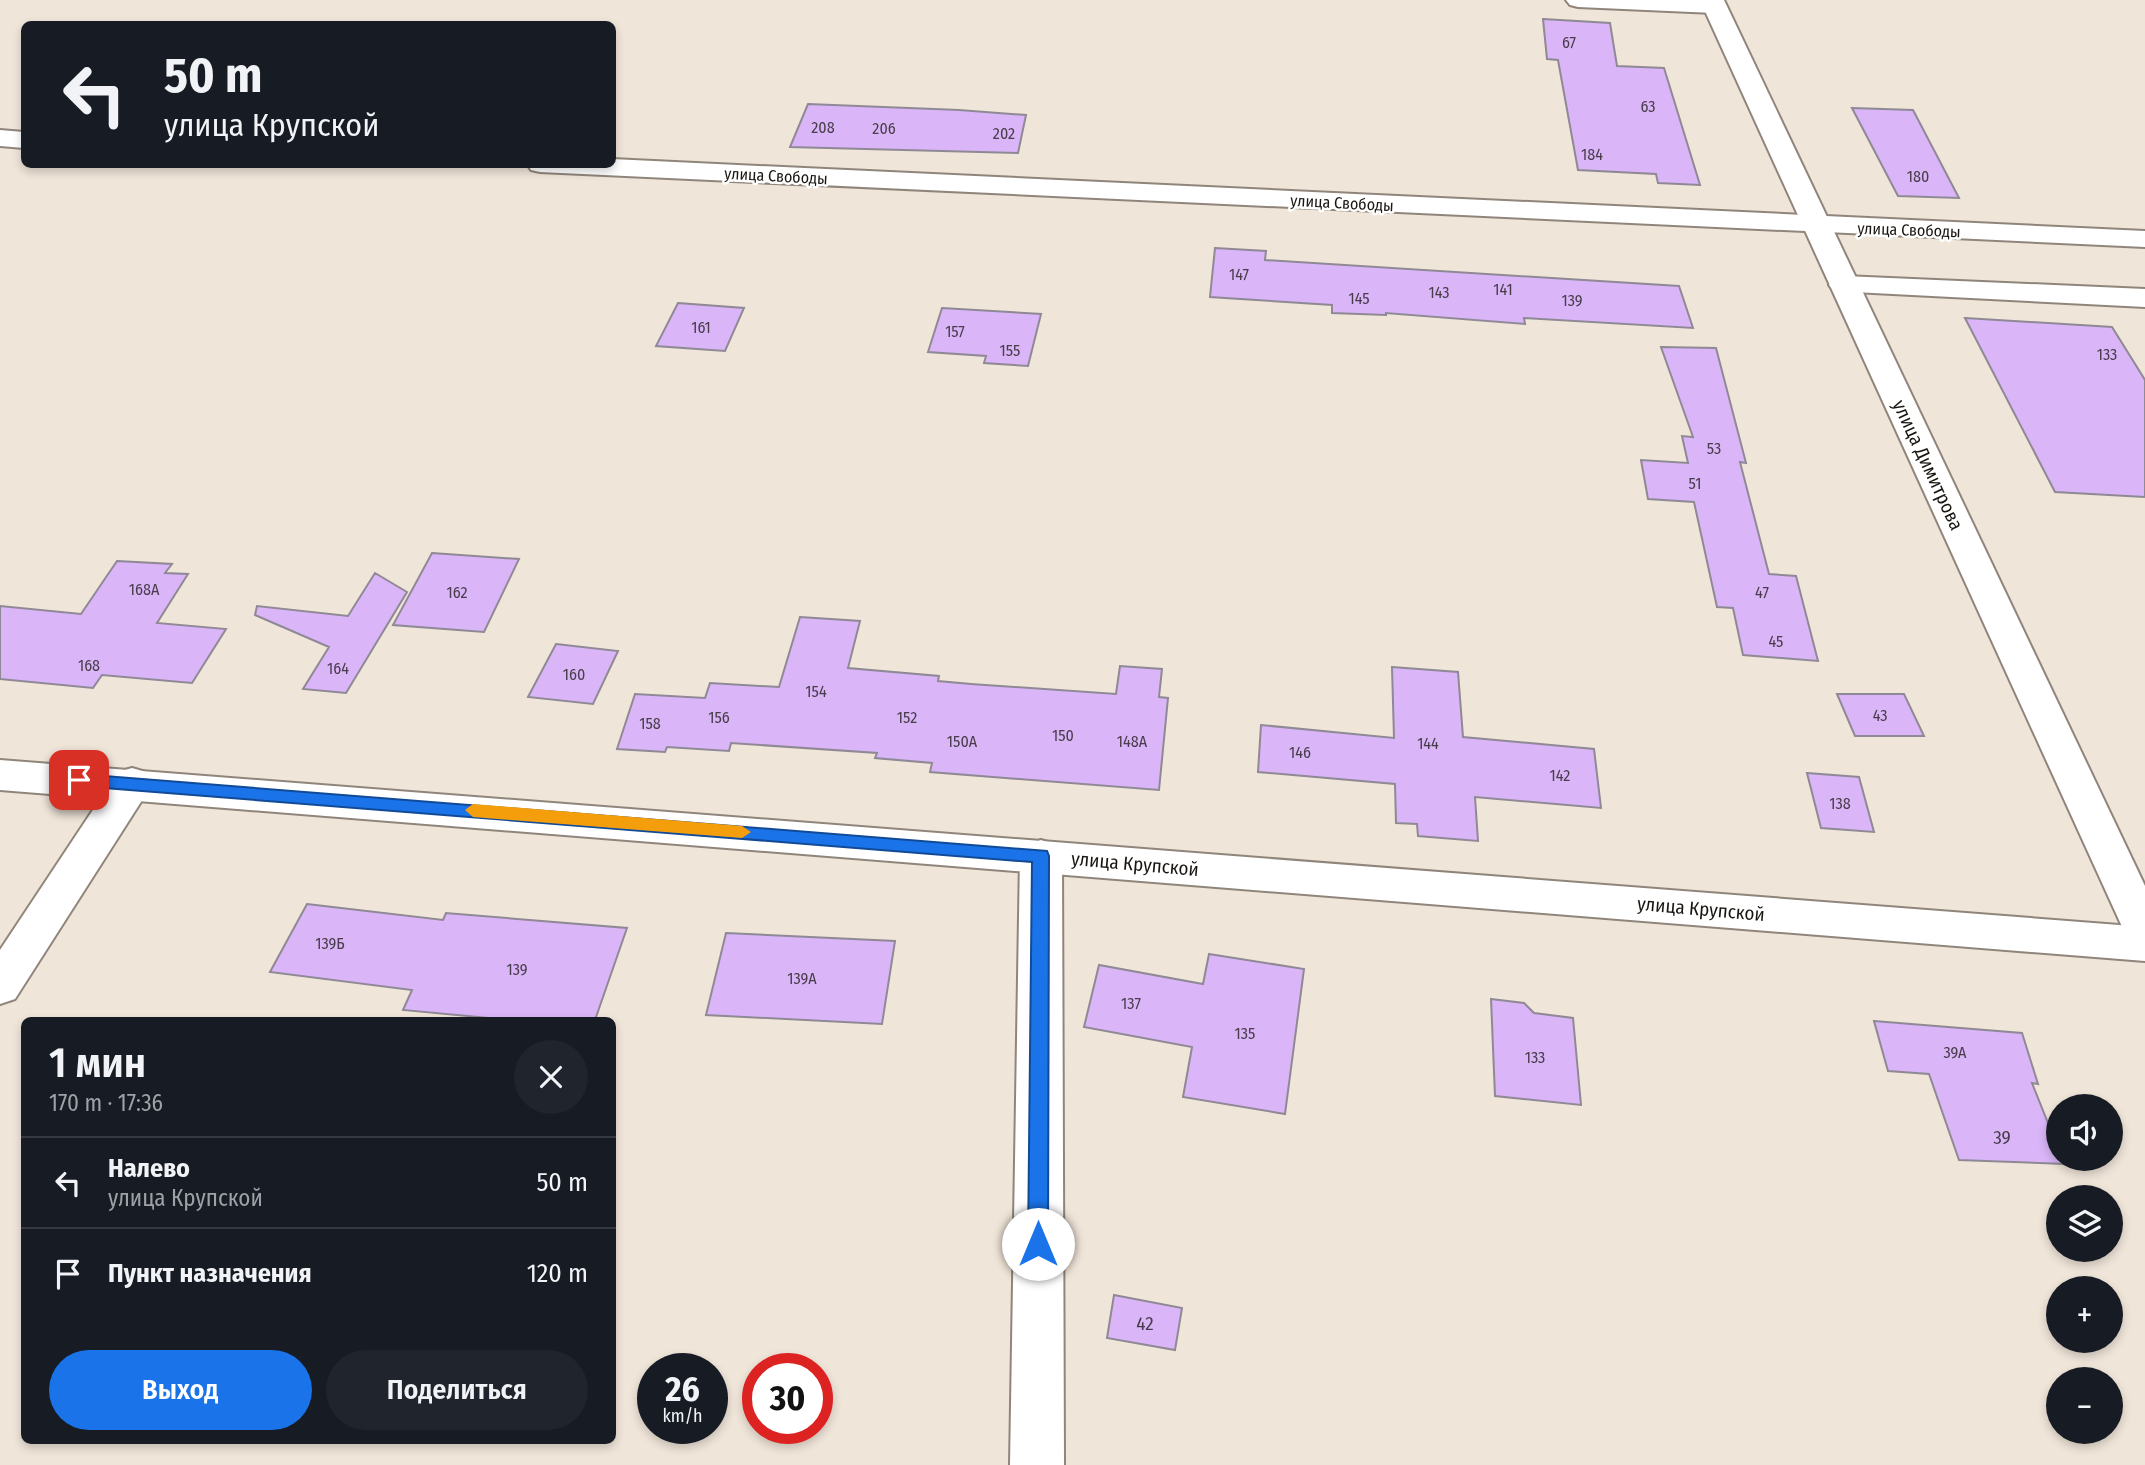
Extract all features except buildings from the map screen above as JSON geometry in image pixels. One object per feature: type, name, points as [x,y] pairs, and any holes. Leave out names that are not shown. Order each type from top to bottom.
[{"type":"street","points":[[1578,0],[1713,3]]},
{"type":"street","name":"улица Димитрова","points":[[1713,3],[2145,931]]},
{"type":"street","points":[[0,138],[21,140]]},
{"type":"street","name":"улица Свободы","points":[[616,168],[1817,226],[2145,239]]},
{"type":"street","points":[[1844,285],[2145,298]]},
{"type":"street","name":"улица Крупской","points":[[0,775],[132,783],[2145,944]]},
{"type":"street","points":[[0,986],[132,783]]},
{"type":"street","points":[[1037,1465],[1041,856]]},
{"type":"slow traffic","points":[[473,810],[742,832]]},
{"type":"route","points":[[79,780],[1041,856],[1038,1244]]}]
